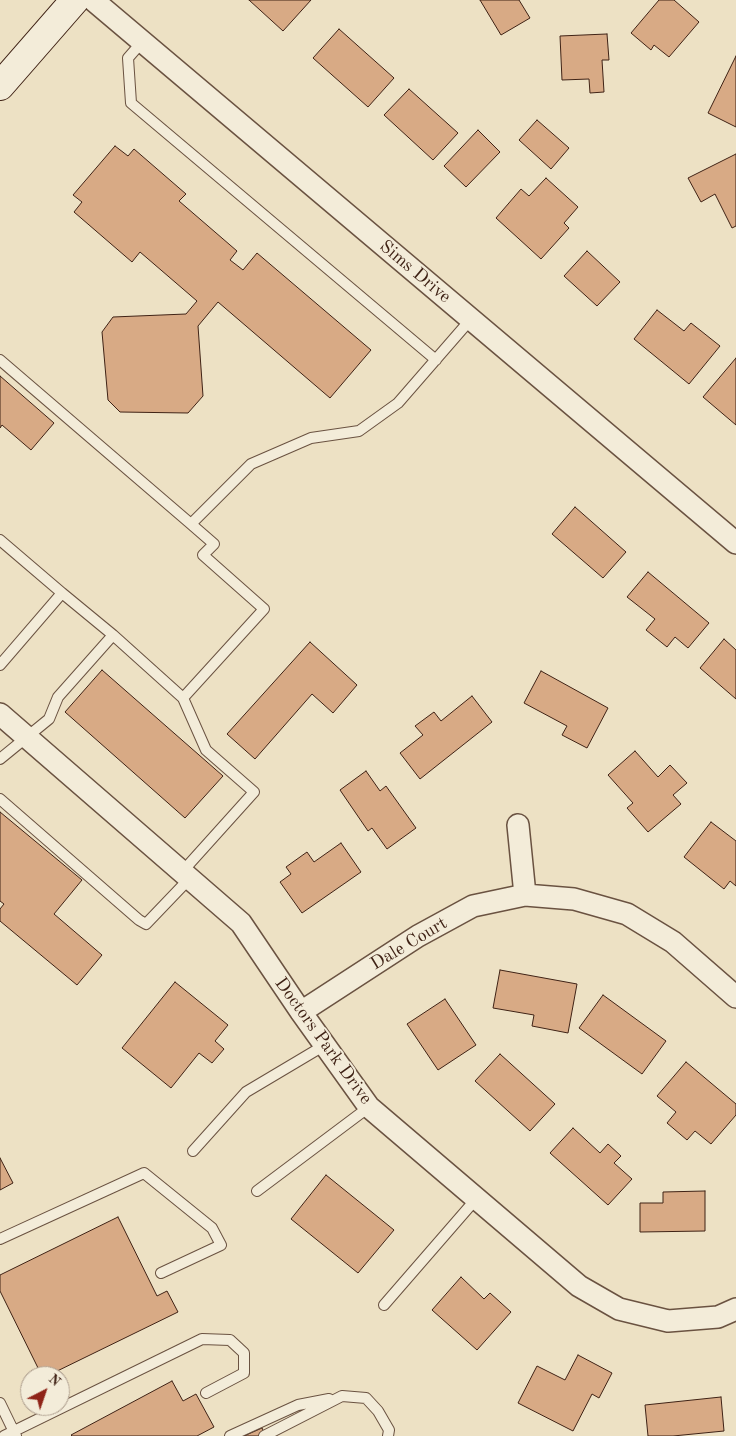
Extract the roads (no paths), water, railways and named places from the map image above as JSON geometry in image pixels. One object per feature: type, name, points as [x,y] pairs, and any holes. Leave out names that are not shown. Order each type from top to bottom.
[{"type":"main road","points":[[0,86],[75,0]]},
{"type":"street","name":"Sims Drive","points":[[93,0],[736,543]]},
{"type":"street","name":"Doctors Park Drive","points":[[0,714],[241,923],[301,1012],[369,1107],[579,1286],[619,1309],[668,1321],[718,1317],[736,1309]]},
{"type":"street","points":[[518,825],[525,895]]},
{"type":"street","name":"Dale Court","points":[[301,1012],[418,936],[473,906],[525,895],[574,899],[627,914],[673,942],[736,997]]},
{"type":"lane","points":[[142,42],[128,58],[131,103],[436,360]]},
{"type":"lane","points":[[191,524],[251,464],[311,438],[359,431],[398,403],[471,319]]},
{"type":"lane","points":[[0,360],[214,544],[203,555],[264,609],[184,698]]},
{"type":"lane","points":[[0,540],[184,698],[206,750],[254,792],[146,924],[139,920],[0,799]]},
{"type":"lane","points":[[0,665],[62,593]]},
{"type":"lane","points":[[0,759],[49,719],[58,697],[113,636]]},
{"type":"lane","points":[[193,1151],[246,1092],[325,1045]]},
{"type":"lane","points":[[257,1191],[369,1107]]},
{"type":"lane","points":[[0,1239],[144,1172],[212,1228],[221,1245],[161,1273]]},
{"type":"lane","points":[[384,1305],[476,1199]]},
{"type":"lane","points":[[4,1436],[15,1434],[202,1339],[230,1340],[244,1353],[244,1373],[206,1394]]},
{"type":"lane","points":[[230,1436],[298,1405],[342,1396],[366,1398],[378,1411],[389,1430],[388,1436]]},
{"type":"lane","points":[[264,1436],[342,1396]]},
{"type":"lane","points":[[0,1403],[15,1434]]}]
